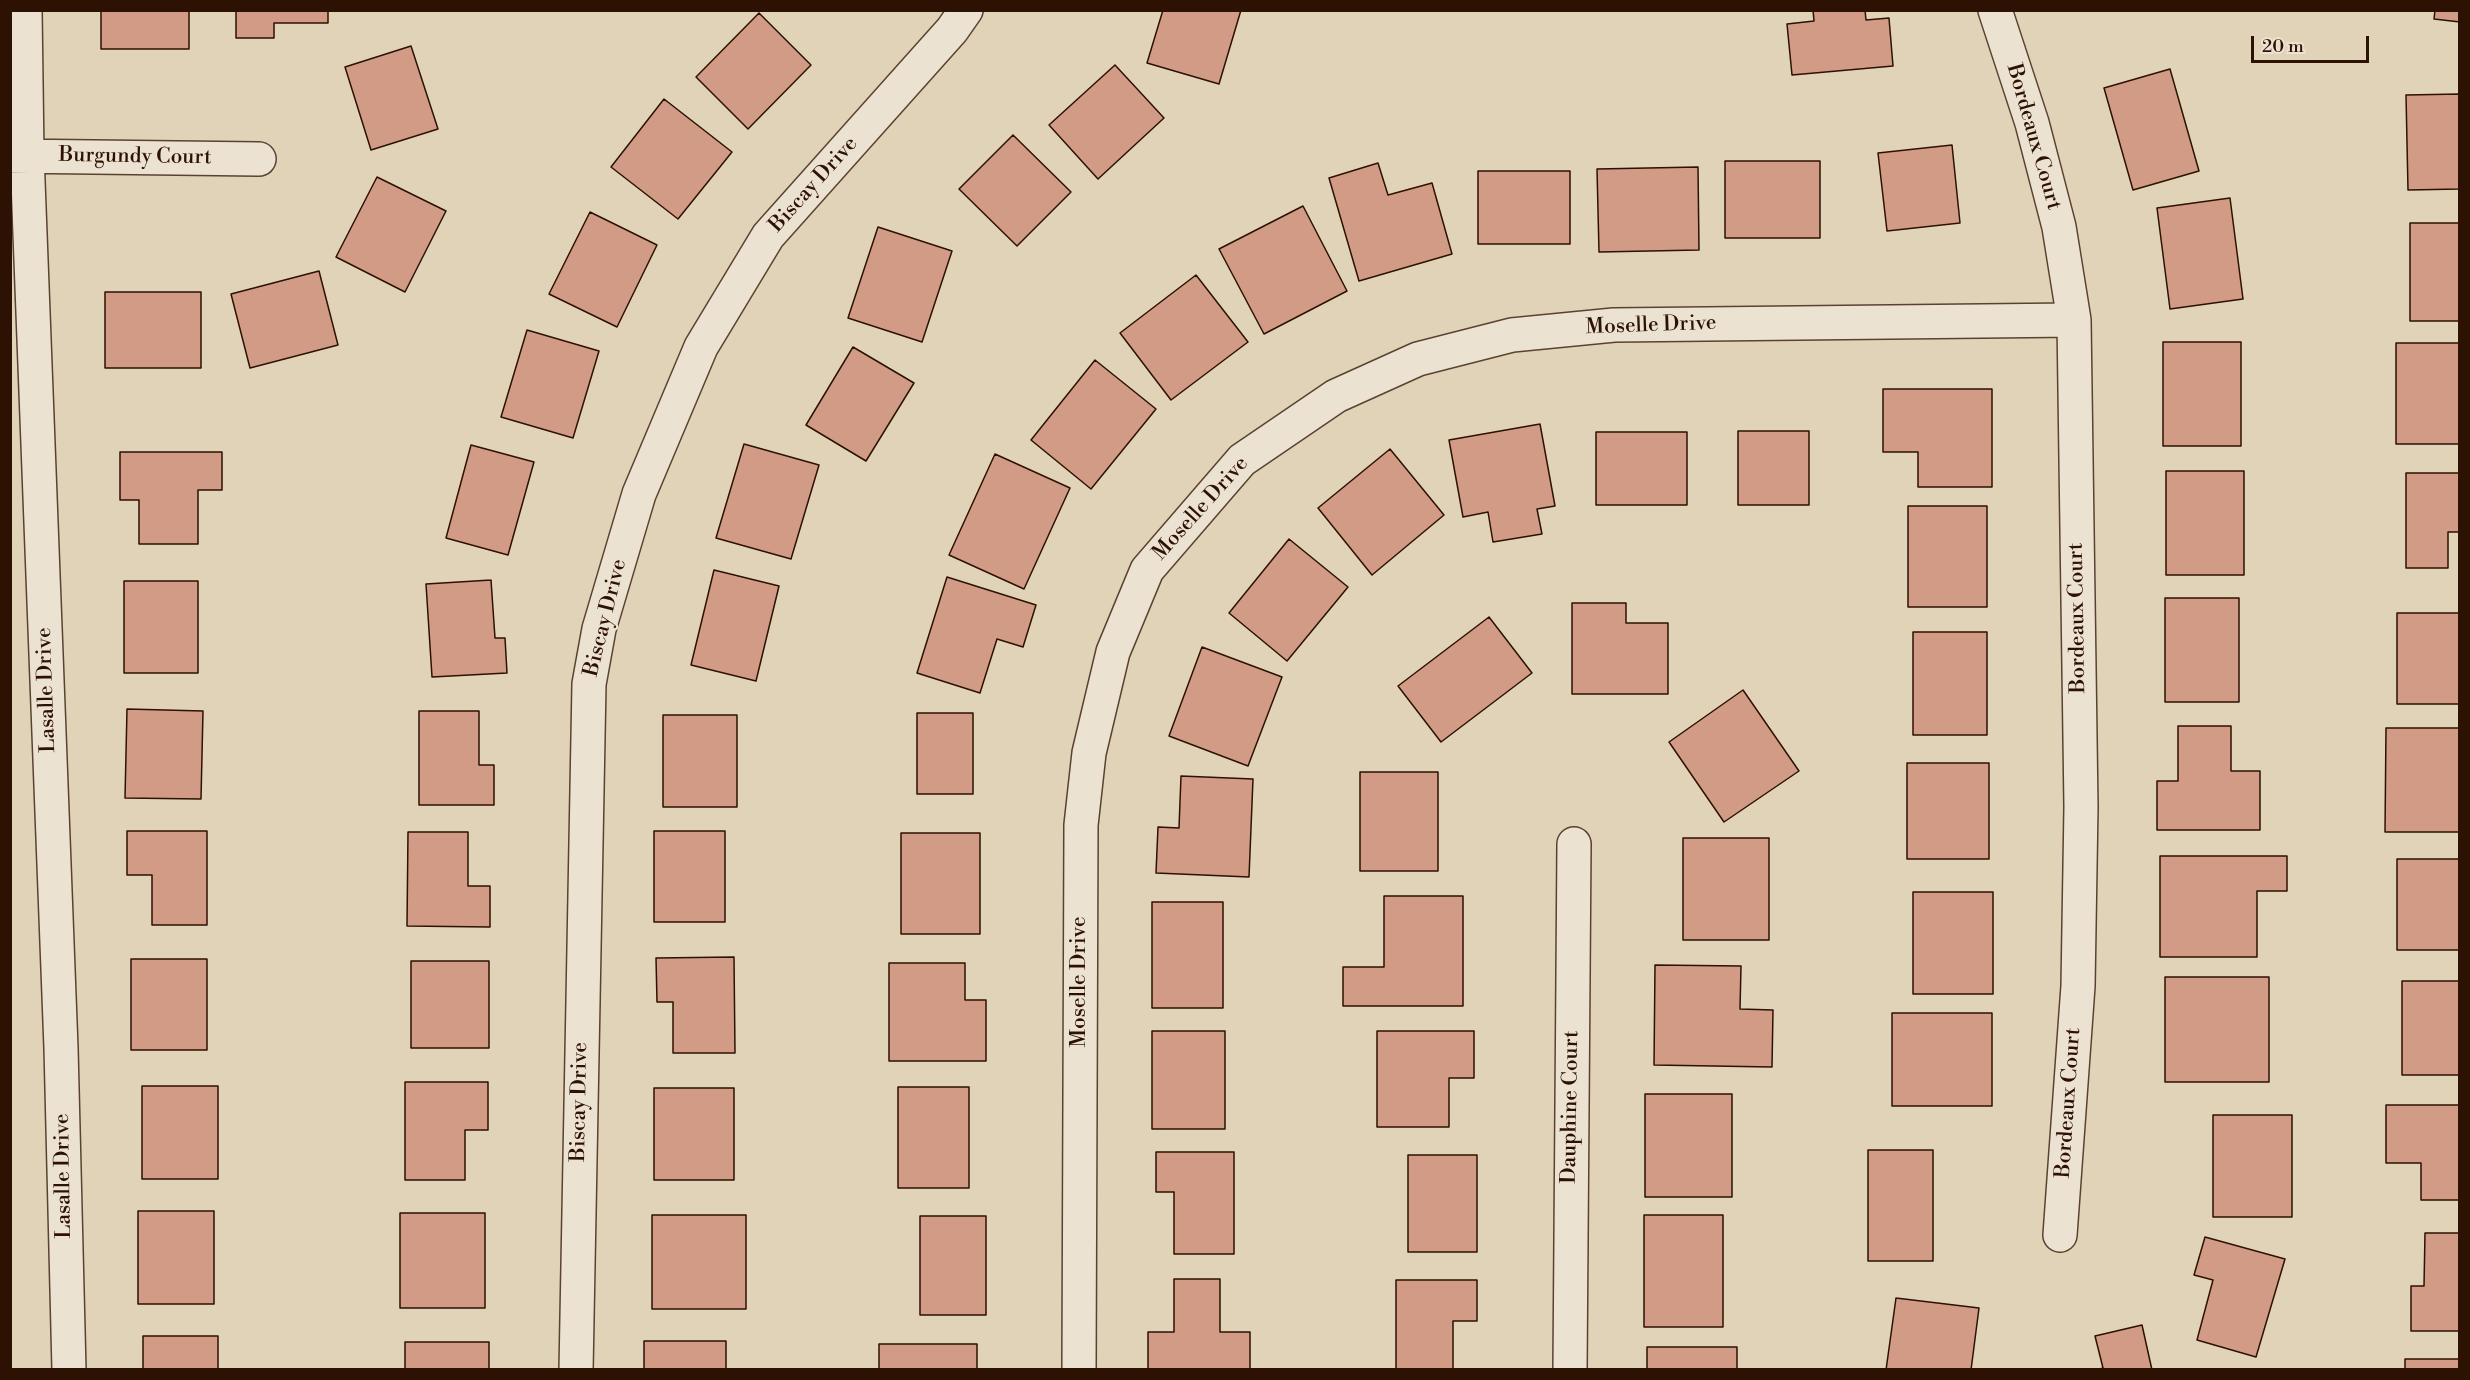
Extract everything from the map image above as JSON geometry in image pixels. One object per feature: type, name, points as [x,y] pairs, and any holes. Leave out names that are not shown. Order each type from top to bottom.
[{"type":"street","name":"Lasalle Drive","points":[[25,10],[19,155],[61,1048],[69,1370]]},
{"type":"street","name":"Biscay Drive","points":[[576,1370],[588,696],[599,629],[639,494],[701,347],[768,236],[952,30],[966,10]]},
{"type":"street","name":"Bordeaux Court","points":[[1995,10],[2038,146],[2059,227],[2074,320],[2081,807],[2078,986],[2060,1235]]},
{"type":"street","name":"Burgundy Court","points":[[19,155],[260,159]]},
{"type":"street","name":"Moselle Drive","points":[[1079,1370],[1081,825],[1089,753],[1113,652],[1147,570],[1242,460],[1336,396],[1418,359],[1512,335],[1614,325],[2074,320]]},
{"type":"street","name":"Dauphine Court","points":[[1570,1370],[1574,844]]},
{"type":"building","points":[[101,10],[189,10],[189,49],[101,49]]},
{"type":"building","points":[[236,10],[328,10],[328,23],[274,23],[274,38],[236,38]]},
{"type":"building","points":[[1163,10],[1241,10],[1219,84],[1147,63]]},
{"type":"building","points":[[1813,10],[1865,10],[1866,20],[1889,18],[1893,66],[1792,75],[1787,24],[1814,21]]},
{"type":"building","points":[[2435,10],[2460,10],[2460,22],[2434,19]]},
{"type":"building","points":[[759,13],[811,65],[748,129],[696,77]]},
{"type":"building","points":[[411,46],[438,129],[371,150],[345,67]]},
{"type":"building","points":[[1115,65],[1164,118],[1098,179],[1049,125]]},
{"type":"building","points":[[2170,69],[2199,171],[2133,190],[2104,88]]},
{"type":"building","points":[[2460,94],[2460,189],[2408,190],[2406,95]]},
{"type":"building","points":[[664,99],[732,152],[678,219],[611,167]]},
{"type":"building","points":[[1013,135],[1071,192],[1017,246],[959,189]]},
{"type":"building","points":[[1952,145],[1960,223],[1887,231],[1878,153]]},
{"type":"building","points":[[1725,161],[1820,161],[1820,238],[1725,238]]},
{"type":"building","points":[[1378,163],[1388,195],[1432,183],[1452,254],[1359,281],[1329,178]]},
{"type":"building","points":[[1698,167],[1699,250],[1599,252],[1597,169]]},
{"type":"building","points":[[1478,171],[1570,171],[1570,244],[1478,244]]},
{"type":"building","points":[[377,177],[446,211],[405,292],[336,257]]},
{"type":"building","points":[[2230,198],[2243,299],[2170,309],[2157,208]]},
{"type":"building","points":[[1303,206],[1347,291],[1264,334],[1219,249]]},
{"type":"building","points":[[590,212],[657,245],[617,327],[549,294]]},
{"type":"building","points":[[2410,223],[2460,223],[2460,321],[2410,321]]},
{"type":"building","points":[[878,227],[952,251],[922,342],[848,318]]},
{"type":"building","points":[[319,271],[338,345],[250,368],[231,294]]},
{"type":"building","points":[[1196,275],[1248,342],[1171,400],[1120,333]]},
{"type":"building","points":[[105,292],[201,292],[201,368],[105,368]]},
{"type":"building","points":[[527,330],[599,351],[573,438],[501,417]]},
{"type":"building","points":[[2163,342],[2241,342],[2241,446],[2163,446]]},
{"type":"building","points":[[2396,343],[2460,343],[2460,444],[2396,444]]},
{"type":"building","points":[[853,347],[914,383],[866,461],[806,425]]},
{"type":"building","points":[[1095,360],[1156,409],[1091,489],[1031,440]]},
{"type":"building","points":[[1883,389],[1992,389],[1992,487],[1918,487],[1918,452],[1883,452]]},
{"type":"building","points":[[1540,424],[1555,506],[1537,509],[1542,534],[1493,542],[1488,512],[1463,517],[1449,440]]},
{"type":"building","points":[[1738,431],[1809,431],[1809,505],[1738,505]]},
{"type":"building","points":[[1596,432],[1687,432],[1687,505],[1596,505]]},
{"type":"building","points":[[744,444],[819,465],[791,559],[716,538]]},
{"type":"building","points":[[471,445],[534,462],[508,555],[446,538]]},
{"type":"building","points":[[1390,449],[1444,515],[1372,575],[1318,508]]},
{"type":"building","points":[[120,452],[222,452],[222,490],[198,490],[198,544],[139,544],[139,500],[120,500]]},
{"type":"building","points":[[995,454],[1070,488],[1024,589],[949,555]]},
{"type":"building","points":[[2166,471],[2244,471],[2244,575],[2166,575]]},
{"type":"building","points":[[2406,473],[2460,473],[2460,532],[2448,532],[2448,568],[2406,568]]},
{"type":"building","points":[[1908,506],[1987,506],[1987,607],[1908,607]]},
{"type":"building","points":[[1289,539],[1348,587],[1287,661],[1229,613]]},
{"type":"building","points":[[714,570],[779,586],[756,681],[691,665]]},
{"type":"building","points":[[947,577],[1036,605],[1023,647],[997,639],[980,693],[917,673]]},
{"type":"building","points":[[491,580],[495,638],[505,638],[507,673],[432,677],[426,584]]},
{"type":"building","points":[[124,581],[198,581],[198,673],[124,673]]},
{"type":"building","points":[[2165,598],[2239,598],[2239,702],[2165,702]]},
{"type":"building","points":[[1572,603],[1626,603],[1626,623],[1668,623],[1668,694],[1572,694]]},
{"type":"building","points":[[2397,613],[2460,613],[2460,704],[2397,704]]},
{"type":"building","points":[[1489,617],[1532,673],[1441,742],[1398,686]]},
{"type":"building","points":[[1913,632],[1987,632],[1987,735],[1913,735]]},
{"type":"building","points":[[1202,647],[1282,677],[1248,766],[1169,736]]},
{"type":"building","points":[[1743,690],[1799,771],[1724,822],[1669,742]]},
{"type":"building","points":[[127,709],[203,711],[201,799],[125,798]]},
{"type":"building","points":[[419,711],[479,711],[479,765],[494,765],[494,805],[419,805]]},
{"type":"building","points":[[917,713],[973,713],[973,794],[917,794]]},
{"type":"building","points":[[663,715],[737,715],[737,807],[663,807]]},
{"type":"building","points":[[2178,726],[2231,726],[2231,771],[2260,771],[2260,830],[2157,830],[2157,781],[2178,781]]},
{"type":"building","points":[[2386,728],[2460,728],[2460,832],[2385,832]]},
{"type":"building","points":[[1907,763],[1989,763],[1989,859],[1907,859]]},
{"type":"building","points":[[1360,772],[1438,772],[1438,871],[1360,871]]},
{"type":"building","points":[[1181,776],[1253,779],[1249,877],[1156,873],[1158,827],[1179,828]]},
{"type":"building","points":[[127,831],[207,831],[207,925],[152,925],[152,875],[127,875]]},
{"type":"building","points":[[654,831],[725,831],[725,922],[654,922]]},
{"type":"building","points":[[408,832],[468,832],[468,886],[490,886],[490,927],[407,926]]},
{"type":"building","points":[[901,833],[980,833],[980,934],[901,934]]},
{"type":"building","points":[[1683,838],[1769,838],[1769,940],[1683,940]]},
{"type":"building","points":[[2160,856],[2287,856],[2287,891],[2257,891],[2257,957],[2160,957]]},
{"type":"building","points":[[2397,859],[2460,859],[2460,950],[2397,950]]},
{"type":"building","points":[[1913,892],[1993,892],[1993,994],[1913,994]]},
{"type":"building","points":[[1384,896],[1463,896],[1463,1006],[1343,1006],[1343,967],[1384,967]]},
{"type":"building","points":[[1152,902],[1223,902],[1223,1008],[1152,1008]]},
{"type":"building","points":[[734,957],[735,1053],[673,1053],[673,1002],[657,1002],[656,958]]},
{"type":"building","points":[[131,959],[207,959],[207,1050],[131,1050]]},
{"type":"building","points":[[411,961],[489,961],[489,1048],[411,1048]]},
{"type":"building","points":[[889,963],[965,963],[965,1000],[986,1000],[986,1061],[889,1061]]},
{"type":"building","points":[[1655,965],[1741,966],[1740,1009],[1773,1010],[1772,1067],[1654,1065]]},
{"type":"building","points":[[2165,977],[2269,977],[2269,1082],[2165,1082]]},
{"type":"building","points":[[2402,981],[2460,981],[2460,1075],[2402,1075]]},
{"type":"building","points":[[1892,1013],[1992,1013],[1992,1106],[1892,1106]]},
{"type":"building","points":[[1152,1031],[1225,1031],[1225,1129],[1152,1129]]},
{"type":"building","points":[[1377,1031],[1474,1031],[1474,1078],[1449,1078],[1449,1127],[1377,1127]]},
{"type":"building","points":[[405,1082],[488,1082],[488,1130],[465,1130],[465,1180],[405,1180]]},
{"type":"building","points":[[142,1086],[218,1086],[218,1179],[142,1179]]},
{"type":"building","points":[[898,1087],[969,1087],[969,1188],[898,1188]]},
{"type":"building","points":[[654,1088],[734,1088],[734,1180],[654,1180]]},
{"type":"building","points":[[1645,1094],[1732,1094],[1732,1197],[1645,1197]]},
{"type":"building","points":[[2386,1105],[2460,1105],[2460,1200],[2421,1200],[2421,1163],[2386,1163]]},
{"type":"building","points":[[2213,1115],[2292,1115],[2292,1217],[2213,1217]]},
{"type":"building","points":[[1868,1150],[1933,1150],[1933,1261],[1868,1261]]},
{"type":"building","points":[[1156,1152],[1234,1152],[1234,1254],[1174,1254],[1174,1192],[1156,1192]]},
{"type":"building","points":[[1408,1155],[1477,1155],[1477,1252],[1408,1252]]},
{"type":"building","points":[[138,1211],[214,1211],[214,1304],[138,1304]]},
{"type":"building","points":[[400,1213],[485,1213],[485,1308],[400,1308]]},
{"type":"building","points":[[652,1215],[746,1215],[746,1309],[652,1309]]},
{"type":"building","points":[[1644,1215],[1723,1215],[1723,1327],[1644,1327]]},
{"type":"building","points":[[920,1216],[986,1216],[986,1315],[920,1315]]},
{"type":"building","points":[[2425,1233],[2460,1233],[2460,1331],[2411,1331],[2411,1286],[2424,1286]]},
{"type":"building","points":[[2205,1237],[2285,1259],[2256,1357],[2197,1340],[2213,1280],[2194,1275]]},
{"type":"building","points":[[1174,1279],[1220,1279],[1220,1332],[1250,1332],[1250,1370],[1148,1370],[1148,1332],[1174,1332]]},
{"type":"building","points":[[1396,1280],[1477,1280],[1477,1321],[1453,1321],[1453,1370],[1396,1370]]},
{"type":"building","points":[[1896,1298],[1979,1308],[1971,1370],[1886,1370]]},
{"type":"building","points":[[2142,1325],[2152,1370],[2096,1370],[2103,1368],[2095,1336]]},
{"type":"building","points":[[143,1336],[218,1336],[218,1370],[143,1370]]},
{"type":"building","points":[[644,1341],[726,1341],[726,1370],[644,1370]]},
{"type":"building","points":[[405,1342],[489,1342],[489,1370],[405,1370]]},
{"type":"building","points":[[879,1344],[977,1344],[977,1370],[879,1370]]},
{"type":"building","points":[[1647,1347],[1737,1347],[1737,1370],[1647,1370]]},
{"type":"building","points":[[2405,1359],[2460,1359],[2460,1370],[2405,1370]]}]
